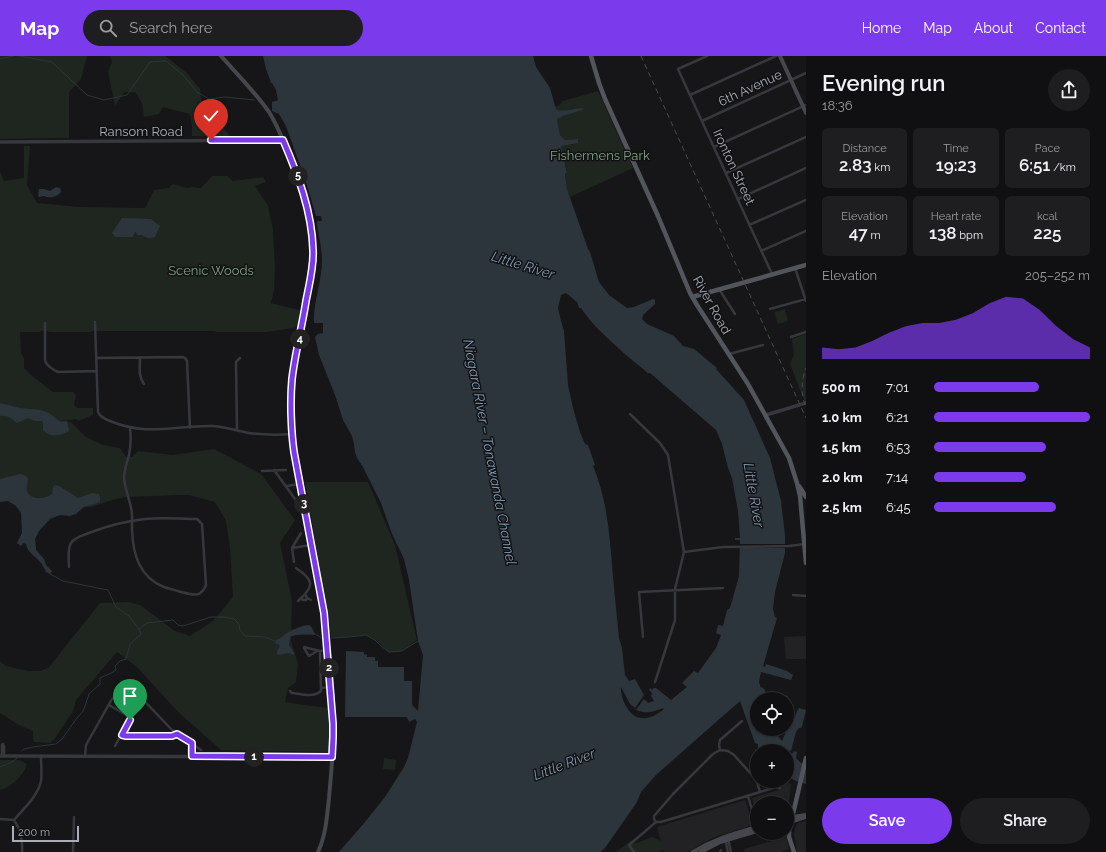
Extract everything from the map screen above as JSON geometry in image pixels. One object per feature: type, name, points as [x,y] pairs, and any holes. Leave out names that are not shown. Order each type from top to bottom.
[{"type":"main road","points":[[221,56],[268,110],[300,180],[311,229],[313,250],[311,275],[292,378],[291,396],[292,434],[324,613],[333,737],[326,821],[323,838],[318,852]]},
{"type":"main road","name":"River Road","points":[[592,56],[605,99],[658,216],[692,297],[704,318],[748,384],[789,458],[800,496],[806,563]]},
{"type":"main road","points":[[780,56],[804,105],[806,113]]},
{"type":"main road","points":[[692,297],[806,265]]},
{"type":"main road","points":[[797,483],[806,497]]},
{"type":"main road","points":[[794,804],[806,758]]},
{"type":"main road","points":[[794,819],[806,816]]},
{"type":"main road","points":[[693,852],[706,844],[750,829]]},
{"type":"main road","points":[[701,852],[726,838],[750,833]]},
{"type":"main road","points":[[790,840],[794,852]]},
{"type":"street","name":"Ironton Street","points":[[707,56],[678,69],[772,274]]},
{"type":"street","points":[[690,95],[776,56]]},
{"type":"street","name":"6th Avenue","points":[[702,121],[806,73]]},
{"type":"street","points":[[714,147],[804,105]]},
{"type":"street","points":[[726,173],[806,137]]},
{"type":"street","name":"Ransom Road","points":[[0,142],[283,140]]},
{"type":"street","points":[[738,199],[806,168]]},
{"type":"street","points":[[750,225],[806,200]]},
{"type":"street","points":[[761,251],[806,231]]},
{"type":"street","points":[[770,309],[806,300],[795,268]]},
{"type":"street","points":[[719,289],[735,314]]},
{"type":"street","points":[[95,322],[99,415],[114,423],[153,430],[213,426],[264,435],[292,434]]},
{"type":"street","points":[[44,323],[45,361],[47,365],[56,371],[97,371]]},
{"type":"street","points":[[791,337],[806,332]]},
{"type":"street","points":[[728,354],[763,345]]},
{"type":"street","points":[[96,358],[183,357],[188,361],[190,428]]},
{"type":"street","points":[[140,358],[140,375],[144,384]]},
{"type":"street","points":[[237,430],[236,362],[240,358]]},
{"type":"street","points":[[766,415],[806,404]]},
{"type":"street","points":[[630,414],[660,443],[668,455],[684,552],[675,590],[675,620],[655,682]]},
{"type":"street","points":[[69,568],[69,548],[73,541],[102,528],[132,521],[146,519],[197,519],[202,524],[206,585],[204,590],[199,594],[192,595],[163,587],[149,579],[140,568],[135,555],[132,529],[132,521],[131,508],[124,478],[130,447],[130,427]]},
{"type":"street","points":[[274,470],[295,499]]},
{"type":"street","points":[[262,471],[286,470]]},
{"type":"street","points":[[286,486],[300,484]]},
{"type":"street","points":[[294,562],[292,548],[301,533]]},
{"type":"street","points":[[292,548],[311,544]]},
{"type":"street","points":[[684,552],[736,546],[789,546],[805,544]]},
{"type":"street","points":[[296,568],[305,574],[310,581],[310,585],[300,600],[309,599],[305,594]]},
{"type":"street","points":[[643,637],[639,592],[723,588]]},
{"type":"street","points":[[793,595],[806,596]]},
{"type":"street","points":[[318,651],[309,656],[304,647],[318,651],[327,650]]},
{"type":"street","points":[[290,691],[292,693],[312,695],[318,694],[321,691],[322,688],[318,651]]},
{"type":"street","points":[[85,756],[86,745],[114,697],[126,688],[131,687],[177,734],[201,750]]},
{"type":"street","points":[[322,688],[330,687]]},
{"type":"street","points":[[109,705],[130,717],[130,720],[115,746]]},
{"type":"street","points":[[720,750],[720,740],[742,720]]},
{"type":"street","points":[[122,735],[172,736],[177,734]]},
{"type":"street","points":[[0,741],[4,746],[2,756],[332,757]]},
{"type":"street","points":[[189,741],[190,756]]},
{"type":"street","points":[[190,756],[192,743]]},
{"type":"street","points":[[656,822],[654,820],[654,816],[673,794],[713,754],[720,750],[726,750],[734,755],[753,776],[757,782],[760,792]]},
{"type":"street","points":[[14,820],[38,790],[41,777],[41,756]]},
{"type":"street","points":[[634,852],[629,845],[656,822],[661,822],[773,788]]},
{"type":"street","points":[[748,796],[750,803]]},
{"type":"street","points":[[73,852],[74,817]]},
{"type":"street","points":[[0,819],[14,820]]},
{"type":"street","points":[[14,820],[21,832],[23,841],[22,852]]},
{"type":"street","points":[[726,838],[729,852]]},
{"type":"shaded area","points":[[806,636],[806,659],[786,659],[784,637]]},
{"type":"shaded area","points":[[780,788],[791,788],[790,796],[758,796]]},
{"type":"shaded area","points":[[745,800],[750,816],[750,826],[715,837],[688,852],[664,852],[657,827]]},
{"type":"shaded area","points":[[806,821],[806,852],[797,852],[794,834],[798,823]]},
{"type":"shaded area","points":[[776,840],[787,840],[789,849],[780,852],[745,852],[744,849]]},
{"type":"green space","points":[[0,56],[87,56],[81,79],[69,92],[69,138],[0,139]]},
{"type":"green space","points":[[110,56],[165,56],[186,72],[200,89],[202,103],[201,109],[215,119],[231,137],[192,136],[190,114],[163,107],[159,114],[144,117],[142,103],[135,92],[124,92],[115,106],[108,72],[112,62]]},
{"type":"green space","name":"Fishermens Park","points":[[598,91],[633,168],[570,197],[567,189],[565,174],[567,172],[561,146],[578,143],[578,139],[565,140],[560,135],[557,119],[574,108],[563,112],[557,110],[555,106],[558,106],[563,101]]},
{"type":"green space","name":"Scenic Woods","points":[[24,146],[30,146],[27,185],[37,203],[79,207],[145,208],[154,190],[169,188],[173,184],[187,188],[201,188],[212,176],[227,176],[233,181],[263,177],[266,182],[255,186],[268,206],[273,230],[275,269],[274,291],[271,303],[303,311],[299,327],[267,332],[20,332],[21,353],[24,358],[24,368],[53,392],[74,392],[74,394],[76,394],[74,405],[78,408],[93,408],[93,415],[78,421],[76,419],[63,421],[71,422],[86,437],[103,445],[120,448],[126,457],[132,457],[138,451],[173,455],[214,449],[261,474],[295,520],[280,543],[292,601],[291,641],[298,664],[296,682],[288,688],[285,702],[330,708],[331,732],[328,752],[221,750],[177,711],[138,668],[117,652],[76,700],[73,711],[54,740],[50,743],[34,742],[33,731],[19,725],[0,713],[0,661],[6,666],[28,671],[41,671],[49,667],[100,603],[128,602],[140,605],[175,631],[190,636],[213,621],[233,597],[230,548],[226,521],[215,502],[189,495],[126,497],[91,507],[56,508],[0,498],[0,172],[4,181],[24,178]]},
{"type":"green space","points":[[785,309],[788,321],[778,324],[774,312]]},
{"type":"green space","points":[[806,334],[806,405],[790,364],[794,354],[792,339]]},
{"type":"green space","points":[[305,482],[368,482],[395,545],[417,640],[402,651],[389,652],[375,639],[366,635],[331,637]]},
{"type":"green space","points":[[384,758],[396,760],[395,770],[383,769]]},
{"type":"green space","points":[[0,760],[19,760],[27,764],[17,780],[0,790]]},
{"type":"green space","points":[[652,837],[661,841],[664,850],[658,852],[616,852],[632,840],[634,844]]},
{"type":"water","points":[[263,56],[533,56],[536,67],[550,88],[557,110],[563,111],[583,108],[582,110],[557,119],[560,135],[565,140],[578,139],[578,143],[561,146],[567,173],[565,174],[567,189],[590,252],[599,282],[609,295],[627,308],[634,307],[653,299],[655,300],[655,304],[643,315],[642,319],[647,324],[674,336],[683,346],[694,349],[717,368],[716,369],[744,400],[770,458],[781,501],[785,535],[785,553],[775,592],[773,609],[775,617],[777,618],[763,666],[765,667],[766,664],[787,671],[793,675],[791,680],[761,672],[759,682],[761,688],[762,687],[765,690],[765,692],[750,692],[750,729],[740,701],[656,775],[641,792],[637,802],[605,848],[600,852],[339,852],[385,797],[404,767],[408,758],[417,722],[415,719],[409,722],[407,717],[345,717],[346,651],[364,652],[367,657],[375,657],[375,661],[378,661],[378,667],[404,667],[404,681],[412,681],[412,705],[418,711],[423,655],[418,641],[409,580],[404,559],[392,534],[381,503],[357,458],[352,436],[343,420],[319,355],[315,337],[318,334],[323,333],[323,323],[314,323],[314,315],[322,268],[322,252],[317,221],[322,221],[321,216],[316,216],[306,182],[286,126],[279,114],[272,111],[272,102],[278,100],[276,90],[271,83]],"holes":[[[566,293],[577,302],[579,308],[581,308],[595,326],[615,346],[641,368],[650,373],[716,430],[722,444],[732,478],[738,511],[740,538],[735,538],[735,540],[740,540],[739,576],[723,626],[718,625],[716,633],[721,635],[716,648],[698,673],[694,671],[682,683],[687,687],[671,700],[656,688],[652,690],[650,688],[649,690],[652,693],[651,696],[654,701],[648,703],[644,699],[636,710],[647,712],[664,708],[648,718],[633,715],[626,707],[622,696],[621,687],[630,704],[635,708],[644,695],[635,679],[629,681],[625,675],[622,648],[619,638],[605,507],[593,466],[595,465],[588,445],[585,444],[580,432],[568,385],[564,331],[558,308],[561,295]]]},
{"type":"water","points":[[56,187],[60,188],[61,192],[55,196],[38,196],[39,189],[50,191]]},
{"type":"water","points":[[122,218],[151,219],[160,226],[155,237],[153,238],[137,235],[136,232],[133,237],[115,237],[112,233]]},
{"type":"water","points":[[0,403],[20,408],[41,410],[49,413],[61,422],[67,421],[69,431],[59,435],[52,435],[43,430],[42,421],[35,421],[28,418],[17,423],[8,417],[0,416]]},
{"type":"water","points":[[20,474],[28,478],[27,491],[35,498],[49,496],[52,494],[53,487],[55,485],[78,498],[92,493],[99,494],[100,502],[84,507],[76,514],[70,516],[60,515],[50,519],[39,531],[35,539],[36,550],[52,571],[50,574],[46,572],[41,563],[30,553],[26,544],[23,543],[21,546],[17,543],[22,533],[21,513],[16,506],[8,501],[0,502],[0,479]]},
{"type":"water","points":[[308,625],[311,626],[315,634],[314,635],[305,634],[290,637],[289,645],[294,655],[289,653],[277,654],[280,645],[275,643],[276,640],[294,629]]},
{"type":"water","points":[[799,708],[806,710],[802,726],[796,732],[793,744],[755,743],[752,736],[778,736],[782,741],[784,736],[794,736],[794,719],[797,711]]},
{"type":"water","points":[[794,751],[797,752],[796,758],[801,763],[806,764],[806,784],[794,780]]},
{"type":"pier","points":[[738,544],[787,544],[787,548],[738,548]]},
{"type":"waterway","points":[[0,59],[13,56]]},
{"type":"waterway","points":[[19,56],[52,62],[87,95],[104,100],[127,95],[150,62],[166,61],[183,75],[197,92],[209,99],[225,97],[254,100]]},
{"type":"waterway","points":[[50,574],[63,581],[108,590],[116,607],[129,616],[139,629]]},
{"type":"waterway","points":[[22,751],[33,747],[56,744],[62,739],[83,711],[89,694],[100,684],[100,678],[116,670],[115,666],[120,661],[126,659],[130,644],[141,634],[139,629],[147,623],[173,620],[178,625],[183,626],[211,617],[224,617],[234,619],[239,624],[240,630],[245,636],[265,637],[275,641]]},
{"type":"waterway","points":[[315,634],[324,638]]},
{"type":"waterway","points":[[330,638],[366,635],[375,640],[389,652],[402,651],[418,641]]},
{"type":"waterway","points":[[0,767],[17,758]]},
{"type":"railway","points":[[641,56],[806,418]]},
{"type":"railway","points":[[805,405],[802,387],[806,368]]},
{"type":"route","points":[[130,720],[122,735],[175,736],[177,734],[192,743],[192,756],[332,757],[333,724],[325,620],[294,452],[292,429],[292,378],[311,275],[313,255],[308,208],[300,180],[283,140],[211,140]]},
{"type":"water label","name":"Little River","points":[[523,265]]},
{"type":"water label","name":"Niagara River – Tonawanda Channel","points":[[490,452]]},
{"type":"water label","name":"Little River","points":[[754,495]]},
{"type":"water label","name":"Little River","points":[[564,764]]}]
